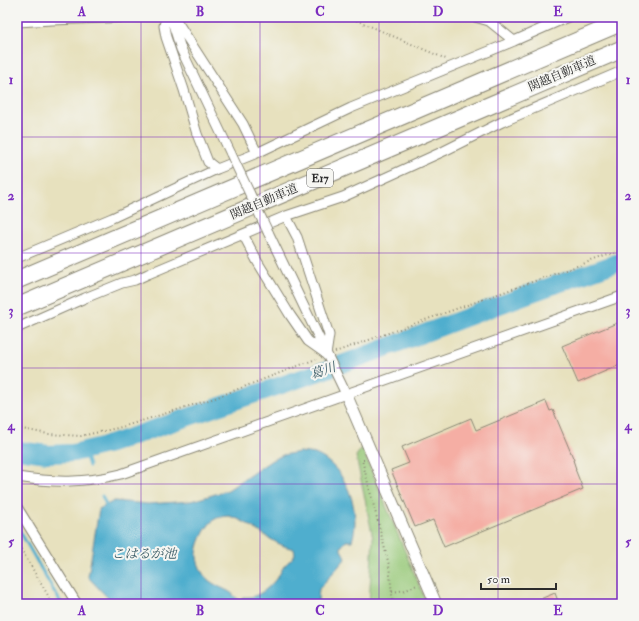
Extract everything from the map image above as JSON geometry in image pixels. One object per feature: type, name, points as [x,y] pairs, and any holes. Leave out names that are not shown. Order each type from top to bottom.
[{"type":"highway","name":"関越自動車道","points":[[17,280],[622,22]]},
{"type":"highway","name":"関越自動車道","points":[[17,307],[622,49]]},
{"type":"street","points":[[17,21],[131,17]]},
{"type":"street","points":[[166,17],[164,26],[166,37],[197,134],[208,162],[217,169]]},
{"type":"street","points":[[170,17],[180,49],[343,390],[436,604]]},
{"type":"street","points":[[174,17],[243,124],[257,153]]},
{"type":"street","points":[[475,17],[490,21],[514,41]]},
{"type":"street","points":[[17,258],[112,218],[217,169],[257,153],[351,108],[514,41],[568,17]]},
{"type":"street","points":[[17,328],[286,216],[343,197],[444,151],[502,122],[622,71]]},
{"type":"street","points":[[286,216],[297,237],[329,335],[327,356]]},
{"type":"street","points":[[243,234],[257,261],[290,315],[308,341],[327,356]]},
{"type":"street","points":[[17,478],[52,482],[76,482],[100,479],[121,474],[343,390],[622,296]]},
{"type":"street","points":[[17,507],[77,604]]},
{"type":"path","points":[[350,17],[458,64]]},
{"type":"path","points":[[372,456],[362,460],[389,565],[393,604]]},
{"type":"path","points":[[17,542],[53,604]]},
{"type":"path","points":[[392,592],[406,590]]},
{"type":"green space","points":[[362,448],[427,604],[369,604],[373,538],[356,456]]},
{"type":"water","name":"こはるが池","points":[[300,452],[315,454],[326,460],[335,468],[343,479],[353,503],[355,529],[352,541],[346,541],[341,547],[341,550],[346,558],[319,589],[319,604],[116,604],[108,598],[88,577],[99,509],[114,501],[148,504],[191,501],[209,496],[228,490],[272,460],[283,455]],"holes":[[[228,516],[238,519],[277,543],[294,549],[295,554],[284,566],[275,580],[263,592],[253,596],[243,597],[240,601],[230,592],[213,583],[204,575],[197,557],[198,547],[202,535],[213,521],[217,518]]]},
{"type":"building","points":[[617,323],[622,334],[622,364],[578,383],[562,346]]},
{"type":"building","points":[[546,401],[550,411],[553,410],[574,460],[575,469],[583,489],[444,547],[433,520],[415,527],[391,470],[409,463],[402,447],[471,418],[476,430]]},
{"type":"building","points":[[555,593],[559,604],[528,604]]},
{"type":"waterway","name":"葛川","points":[[17,450],[48,454],[73,453],[110,444],[337,366],[526,295],[622,261]]},
{"type":"waterway","points":[[84,451],[89,466]]},
{"type":"waterway","points":[[102,496],[106,505]]},
{"type":"waterway","points":[[17,526],[62,604]]}]
